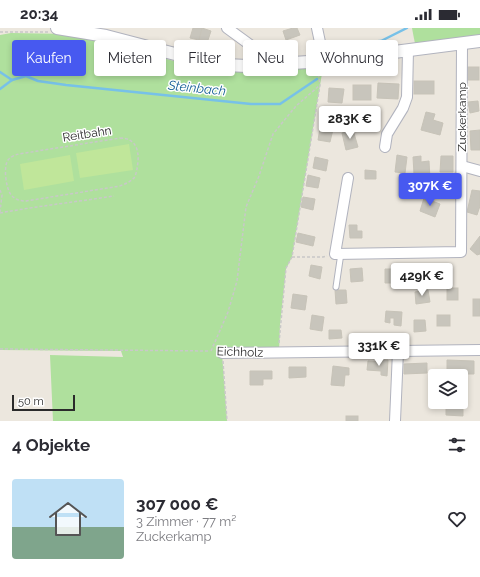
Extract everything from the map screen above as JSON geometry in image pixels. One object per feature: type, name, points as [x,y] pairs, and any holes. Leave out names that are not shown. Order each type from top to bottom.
[{"type":"street","points":[[57,28],[106,36],[198,60],[226,65],[243,66]]},
{"type":"street","points":[[227,28],[243,40]]},
{"type":"street","points":[[317,28],[320,40]]},
{"type":"street","points":[[398,51],[480,41]]},
{"type":"street","name":"Zuckerkamp","points":[[338,254],[461,252],[462,44]]},
{"type":"street","points":[[385,147],[387,134],[403,108],[407,97],[408,50]]},
{"type":"street","name":"Zuckerkamp","points":[[462,166],[480,171]]},
{"type":"street","points":[[338,254],[348,178]]},
{"type":"street","name":"Eichholz","points":[[222,353],[480,350]]},
{"type":"street","points":[[395,421],[398,351]]},
{"type":"lane","points":[[336,287],[338,254]]},
{"type":"path","points":[[279,352],[280,325],[286,268],[292,257],[320,85],[318,76]]},
{"type":"path","points":[[211,351],[228,312],[237,281],[246,207],[259,176],[273,134],[296,106],[320,85]]},
{"type":"path","name":"Reitbahn","points":[[120,138],[130,140],[137,148],[139,154],[135,177],[128,183],[120,186],[26,201],[16,199],[10,194],[5,168],[8,159],[16,154],[120,138]]},
{"type":"path","points":[[0,190],[2,195],[0,212],[114,196]]},
{"type":"path","points":[[292,257],[323,257],[338,254]]},
{"type":"path","name":"Eichholz","points":[[0,349],[211,351],[222,353]]},
{"type":"path","points":[[222,353],[227,421]]},
{"type":"green space","points":[[412,28],[480,28],[480,41],[416,49]]},
{"type":"green space","points":[[11,33],[71,34],[94,40],[94,76],[166,76],[166,59],[174,61],[174,76],[235,76],[235,71],[243,70],[243,76],[298,76],[298,67],[306,67],[306,76],[322,76],[292,257],[286,269],[280,325],[279,353],[222,353],[227,421],[53,421],[50,355],[123,357],[121,351],[0,350],[0,35]]},
{"type":"green space","points":[[129,144],[133,170],[80,178],[76,153]]},
{"type":"green space","points":[[70,155],[74,181],[24,190],[20,164]]},
{"type":"building","points":[[193,28],[202,28],[199,40],[190,38]]},
{"type":"building","points":[[202,28],[211,31],[208,40],[199,40]]},
{"type":"building","points":[[297,28],[300,35],[286,40],[283,31]]},
{"type":"building","points":[[468,67],[479,67],[479,80],[468,80]]},
{"type":"building","points":[[414,81],[434,81],[434,94],[414,94]]},
{"type":"building","points":[[378,83],[399,84],[398,99],[377,98]]},
{"type":"building","points":[[353,85],[371,85],[371,100],[353,100]]},
{"type":"building","points":[[329,88],[344,89],[342,103],[328,102]]},
{"type":"building","points":[[478,101],[479,111],[470,113],[468,102]]},
{"type":"building","points":[[426,112],[435,114],[433,120],[443,123],[440,135],[421,130]]},
{"type":"building","points":[[378,116],[379,126],[365,127],[364,118]]},
{"type":"building","points":[[321,122],[334,125],[330,142],[318,140]]},
{"type":"building","points":[[353,130],[358,147],[346,150],[342,133]]},
{"type":"building","points":[[480,130],[480,150],[471,150],[470,131]]},
{"type":"building","points":[[397,155],[407,157],[405,173],[395,172]]},
{"type":"building","points":[[421,156],[421,162],[429,161],[430,179],[419,180],[418,174],[414,174],[413,157]]},
{"type":"building","points":[[441,156],[453,156],[453,172],[440,172]]},
{"type":"building","points":[[315,157],[328,160],[326,171],[313,168]]},
{"type":"building","points":[[365,170],[376,171],[376,179],[365,179]]},
{"type":"building","points":[[308,175],[320,178],[318,188],[306,186]]},
{"type":"building","points":[[472,190],[480,191],[480,206],[477,215],[467,212]]},
{"type":"building","points":[[303,197],[315,199],[313,210],[301,207]]},
{"type":"building","points":[[424,198],[440,204],[435,217],[420,211]]},
{"type":"building","points":[[349,225],[357,225],[357,231],[362,231],[362,238],[350,238]]},
{"type":"building","points":[[298,233],[315,237],[313,246],[296,242]]},
{"type":"building","points":[[480,236],[480,254],[477,255],[470,249]]},
{"type":"building","points":[[416,264],[417,278],[406,278],[405,265]]},
{"type":"building","points":[[311,265],[322,267],[320,279],[309,276]]},
{"type":"building","points":[[362,268],[363,281],[351,282],[350,269]]},
{"type":"building","points":[[385,269],[395,269],[396,283],[385,283]]},
{"type":"building","points":[[447,288],[458,288],[458,300],[447,300]]},
{"type":"building","points":[[335,290],[346,290],[347,303],[336,304]]},
{"type":"building","points":[[428,290],[430,302],[416,304],[415,292]]},
{"type":"building","points":[[293,294],[307,296],[305,310],[291,308]]},
{"type":"building","points":[[473,299],[480,299],[480,316],[473,316]]},
{"type":"building","points":[[386,311],[402,312],[401,326],[394,325],[394,318],[390,318],[390,323],[385,322]]},
{"type":"building","points":[[312,315],[324,317],[322,331],[310,329]]},
{"type":"building","points":[[437,315],[450,315],[450,326],[437,326]]},
{"type":"building","points":[[414,320],[425,320],[426,331],[414,332]]},
{"type":"building","points":[[329,330],[341,330],[342,338],[329,339]]},
{"type":"building","points":[[382,360],[388,360],[387,376],[381,375],[381,371],[367,370],[368,361],[382,362]]},
{"type":"building","points":[[447,360],[474,361],[474,374],[468,374],[468,369],[447,369]]},
{"type":"building","points":[[427,363],[427,373],[404,374],[404,364]]},
{"type":"building","points":[[333,366],[349,368],[349,375],[345,375],[344,386],[331,385]]},
{"type":"building","points":[[289,367],[306,367],[306,377],[289,378]]},
{"type":"building","points":[[250,371],[272,371],[272,379],[263,379],[263,385],[250,385]]},
{"type":"building","points":[[446,409],[463,409],[463,416],[446,415]]},
{"type":"building","points":[[346,416],[358,416],[358,421],[346,421]]},
{"type":"waterway","name":"Steinbach","points":[[383,40],[407,28]]},
{"type":"waterway","name":"Steinbach","points":[[0,72],[12,80]]},
{"type":"waterway","name":"Steinbach","points":[[0,89],[12,80],[26,76],[38,81],[66,85],[251,104],[280,104],[317,79]]}]
